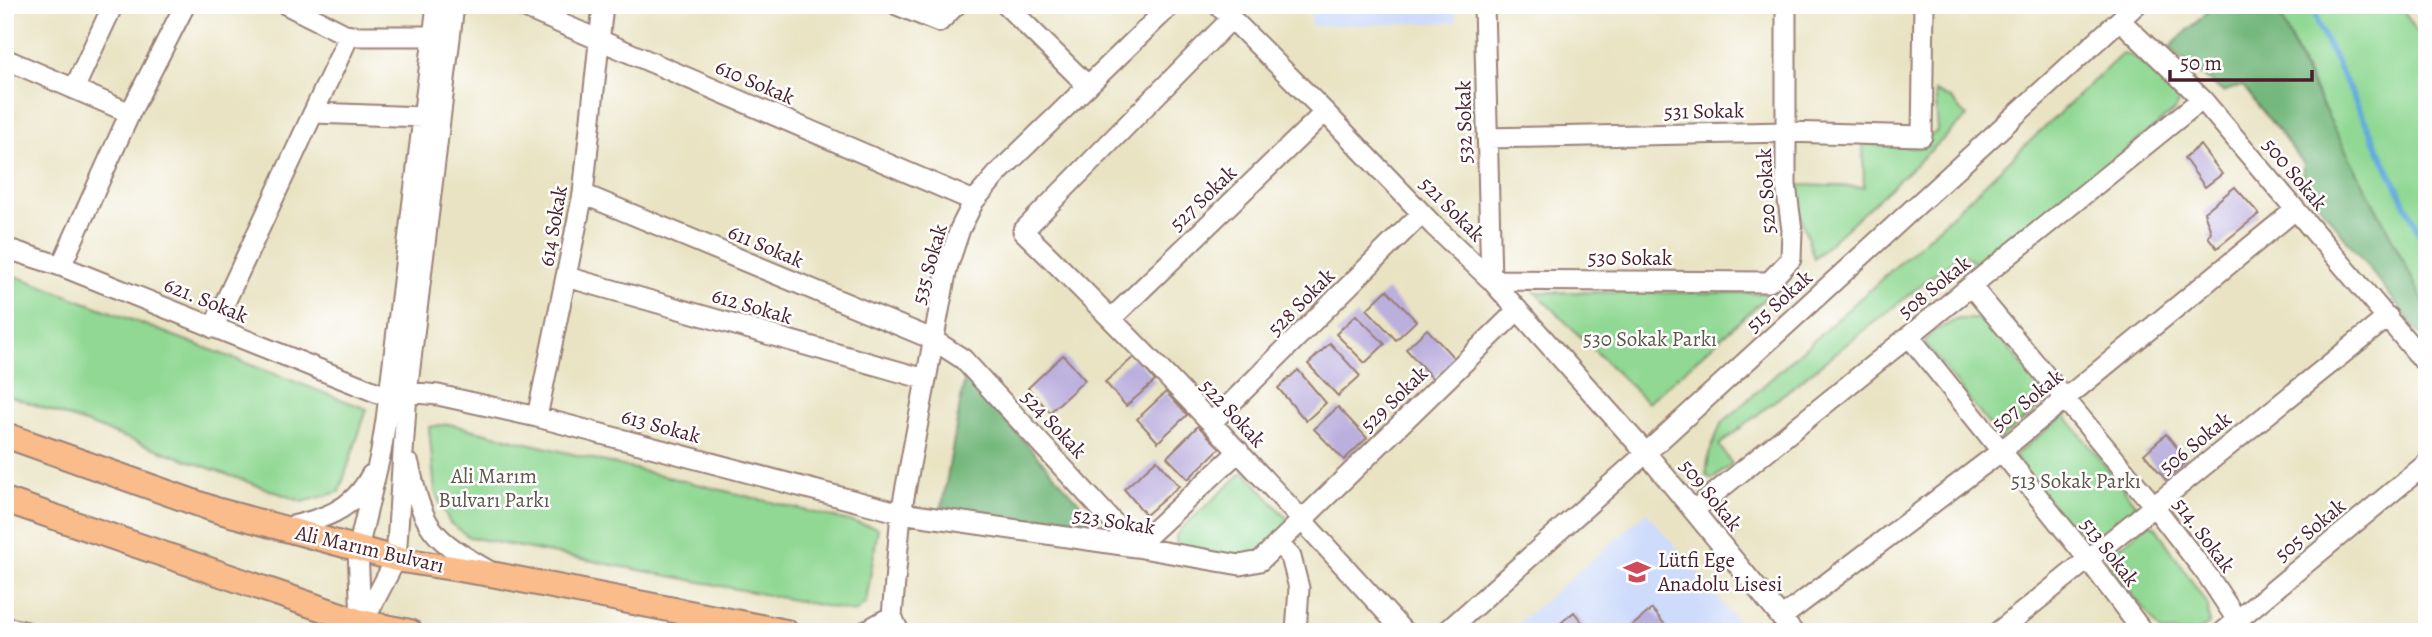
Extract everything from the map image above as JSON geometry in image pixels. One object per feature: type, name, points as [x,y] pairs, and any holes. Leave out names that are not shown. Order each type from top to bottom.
[{"type":"main road","name":"Ali Marım Bulvarı","points":[[5,435],[216,510],[396,559],[496,575],[786,632]]},
{"type":"main road","points":[[5,500],[360,627],[410,632]]},
{"type":"street","points":[[74,89],[113,5]]},
{"type":"street","points":[[61,266],[130,113],[185,5]]},
{"type":"street","points":[[287,5],[349,36],[433,36]]},
{"type":"street","points":[[437,5],[423,117],[398,394],[404,439],[418,503],[429,528],[450,549],[496,575]]},
{"type":"street","points":[[360,627],[358,549],[398,394],[454,5]]},
{"type":"street","name":"610 Sokak","points":[[518,5],[974,201]]},
{"type":"street","name":"614 Sokak","points":[[537,417],[583,194],[603,5]]},
{"type":"street","points":[[897,5],[939,22],[956,5]]},
{"type":"street","points":[[1006,5],[1088,86]]},
{"type":"street","name":"535 Sokak","points":[[895,624],[901,513],[925,379],[947,268],[974,201],[999,172],[1171,5]]},
{"type":"street","name":"532 Sokak","points":[[1484,5],[1491,280]]},
{"type":"street","name":"520 Sokak","points":[[1769,282],[1791,259],[1792,230],[1786,185],[1786,5]]},
{"type":"street","name":"531 Sokak","points":[[1487,138],[1787,132],[1922,136],[1924,5]]},
{"type":"street","name":"515 Sokak","points":[[1449,630],[2136,5]]},
{"type":"street","name":"521 Sokak","points":[[1225,11],[1491,280],[1646,453]]},
{"type":"street","name":"522 Sokak","points":[[1225,11],[1023,232],[1112,318],[1212,422],[1404,632]]},
{"type":"street","name":"500 Sokak","points":[[2120,20],[2202,99],[2427,365]]},
{"type":"street","points":[[214,328],[349,36]]},
{"type":"street","points":[[5,59],[130,113]]},
{"type":"street","name":"508 Sokak","points":[[1694,510],[2202,99]]},
{"type":"street","name":"527 Sokak","points":[[1112,318],[1325,112]]},
{"type":"street","points":[[314,113],[423,117]]},
{"type":"street","name":"611 Sokak","points":[[583,194],[933,339]]},
{"type":"street","name":"507 Sokak","points":[[1787,625],[2295,210]]},
{"type":"street","name":"528 Sokak","points":[[1212,422],[1422,213]]},
{"type":"street","name":"621. Sokak","points":[[5,248],[61,266],[214,328],[398,394]]},
{"type":"street","name":"612 Sokak","points":[[567,277],[925,379]]},
{"type":"street","name":"530 Sokak","points":[[1491,280],[1769,282]]},
{"type":"street","name":"514. Sokak","points":[[1971,286],[2154,506],[2208,576],[2230,626]]},
{"type":"street","name":"529 Sokak","points":[[1302,520],[1518,310]]},
{"type":"street","name":"506 Sokak","points":[[1998,632],[2388,317]]},
{"type":"street","name":"513 Sokak","points":[[1909,336],[2088,559],[2143,632]]},
{"type":"street","name":"524 Sokak","points":[[933,339],[964,359],[1136,547]]},
{"type":"street","name":"613 Sokak","points":[[398,394],[438,395],[537,417],[901,513]]},
{"type":"street","points":[[360,627],[396,559],[404,439]]},
{"type":"street","points":[[1136,547],[1238,451]]},
{"type":"street","points":[[283,528],[313,521],[339,510],[359,496],[381,452]]},
{"type":"street","name":"509 Sokak","points":[[1646,453],[1787,625]]},
{"type":"street","name":"505 Sokak","points":[[2230,626],[2427,463]]},
{"type":"street","name":"523 Sokak","points":[[901,513],[1240,565],[1260,561],[1302,520]]},
{"type":"street","points":[[1278,543],[1291,557],[1299,587],[1296,632]]},
{"type":"street","points":[[864,632],[895,624]]},
{"type":"street","points":[[5,627],[26,632]]},
{"type":"shaded area","points":[[1311,5],[1456,5],[1456,22],[1311,26]]},
{"type":"shaded area","name":"Lütfi Ege Anadolu Lisesi","points":[[1647,512],[1746,632],[1508,632]]},
{"type":"green space","points":[[2215,5],[2276,5],[2301,65],[2427,309],[2427,343],[2301,181],[2304,164],[2242,85],[2223,92],[2169,48]]},
{"type":"green space","points":[[2276,5],[2400,5],[2427,48],[2427,309],[2330,120]]},
{"type":"green space","points":[[2122,54],[2133,56],[2181,99],[2175,110],[1981,269],[1963,253],[1958,256],[1719,445],[1732,464],[1713,479],[1706,476],[1709,454],[1721,424],[1936,230]]},
{"type":"green space","points":[[1935,91],[1951,99],[1967,117],[1814,258],[1800,215],[1798,185],[1864,187],[1863,144],[1917,147],[1938,130]]},
{"type":"green space","points":[[5,272],[367,409],[339,492],[303,502],[5,394]]},
{"type":"green space","name":"530 Sokak Parkı","points":[[1535,292],[1771,293],[1648,403]]},
{"type":"green space","name":"513 Sokak Parkı","points":[[1958,319],[1979,319],[1999,336],[2049,399],[2000,439],[1924,342],[1932,332]]},
{"type":"green space","points":[[965,376],[1107,533],[1100,538],[941,512]]},
{"type":"green space","name":"513 Sokak Parkı","points":[[2065,415],[2137,506],[2086,548],[2014,456]]},
{"type":"green space","name":"Ali Marım Bulvarı Parkı","points":[[449,424],[878,528],[866,602],[855,612],[469,537],[450,523],[435,492],[429,427]]},
{"type":"green space","points":[[1244,471],[1293,525],[1256,558],[1177,549],[1176,536],[1181,529]]},
{"type":"green space","name":"513 Sokak Parkı","points":[[2148,524],[2155,526],[2208,606],[2209,624],[2197,632],[2162,632],[2110,566],[2110,555]]},
{"type":"building","points":[[2200,145],[2222,174],[2205,187],[2184,158]]},
{"type":"building","points":[[2235,187],[2259,214],[2217,248],[2208,237],[2211,232],[2204,212]]},
{"type":"building","points":[[1387,290],[1416,321],[1396,340],[1367,309]]},
{"type":"building","points":[[1356,315],[1385,344],[1365,363],[1336,334]]},
{"type":"building","points":[[1427,329],[1455,359],[1433,379],[1406,349]]},
{"type":"building","points":[[1330,343],[1360,376],[1338,396],[1308,364]]},
{"type":"building","points":[[1063,355],[1085,380],[1050,412],[1028,388]]},
{"type":"building","points":[[1135,356],[1155,381],[1126,406],[1105,382]]},
{"type":"building","points":[[1298,370],[1326,403],[1306,421],[1278,388]]},
{"type":"building","points":[[1166,392],[1187,415],[1158,442],[1137,419]]},
{"type":"building","points":[[1338,407],[1367,438],[1344,460],[1314,429]]},
{"type":"building","points":[[1198,426],[1220,448],[1188,479],[1167,457]]},
{"type":"building","points":[[2166,434],[2188,461],[2166,480],[2144,454]]},
{"type":"building","points":[[1157,460],[1179,486],[1146,515],[1124,489]]},
{"type":"building","points":[[1652,609],[1671,632],[1625,632]]},
{"type":"building","points":[[1574,612],[1590,632],[1550,632]]},
{"type":"waterway","points":[[2313,5],[2319,27],[2427,248]]},
{"type":"place","name":"Lütfi Ege Anadolu Lisesi","points":[[1637,572]]}]
